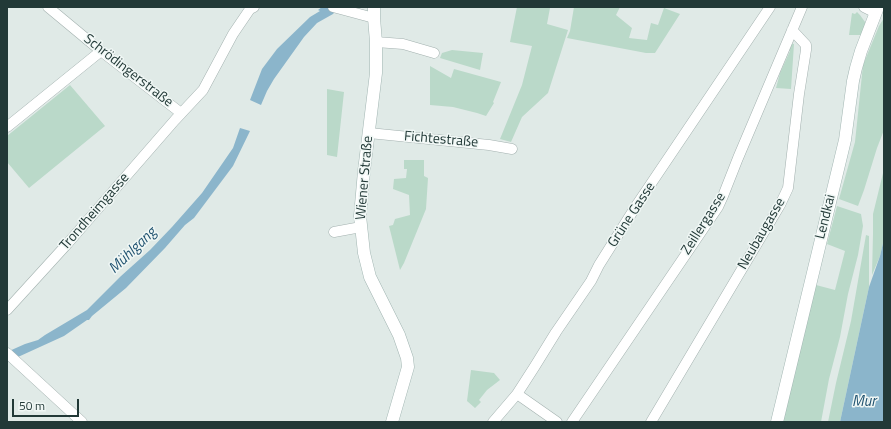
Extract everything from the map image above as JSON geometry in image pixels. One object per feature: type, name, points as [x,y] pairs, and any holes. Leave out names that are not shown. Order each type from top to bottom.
[{"type":"main road","name":"Lendkai","points":[[777,422],[845,140],[856,68],[877,10]]},
{"type":"main road","name":"Wiener Straße","points":[[374,13],[376,73],[360,216],[364,253],[370,277],[399,335],[407,358],[408,367],[392,422]]},
{"type":"street","name":"Schrödingerstraße","points":[[48,7],[101,51],[181,113],[203,90],[232,34],[250,9],[254,7]]},
{"type":"street","name":"Grüne Gasse","points":[[493,422],[517,394],[556,332],[591,281],[599,265],[638,203],[770,7]]},
{"type":"street","name":"Zeillergasse","points":[[572,422],[718,207],[802,7]]},
{"type":"street","points":[[864,7],[877,10]]},
{"type":"street","points":[[337,8],[374,13]]},
{"type":"street","name":"Neubaugasse","points":[[651,422],[780,205],[788,188],[799,94],[806,50],[806,45],[792,30]]},
{"type":"street","points":[[376,42],[403,44],[434,53]]},
{"type":"street","points":[[7,127],[101,51]]},
{"type":"street","name":"Trondheimgasse","points":[[7,310],[68,243],[181,113]]},
{"type":"street","name":"Fichtestraße","points":[[369,133],[481,144],[512,149]]},
{"type":"street","points":[[334,232],[361,227]]},
{"type":"street","points":[[7,353],[82,422]]},
{"type":"street","points":[[517,394],[557,422]]},
{"type":"green space","points":[[517,7],[550,8],[547,24],[568,30],[548,93],[522,117],[511,142],[500,139],[522,85],[532,46],[510,42]]},
{"type":"green space","points":[[574,7],[620,7],[616,15],[632,28],[629,38],[647,40],[651,23],[658,25],[664,8],[680,14],[655,53],[646,53],[567,38],[570,31]]},
{"type":"green space","points":[[857,12],[865,22],[866,26],[862,35],[849,35],[852,13],[855,14]]},
{"type":"green space","points":[[884,18],[884,130],[858,206],[839,199],[855,142],[863,65],[879,26]]},
{"type":"green space","points":[[791,44],[794,44],[791,89],[776,88],[780,73],[790,51],[788,49]]},
{"type":"green space","points":[[452,50],[483,53],[480,70],[440,58],[442,53]]},
{"type":"green space","points":[[430,66],[451,78],[454,69],[501,82],[493,102],[494,103],[486,116],[453,107],[430,105]]},
{"type":"green space","points":[[70,85],[105,126],[29,188],[7,162],[7,136]]},
{"type":"green space","points":[[327,89],[344,92],[337,157],[327,155]]},
{"type":"green space","points":[[404,160],[424,160],[424,176],[428,178],[426,209],[400,270],[389,226],[393,225],[395,219],[410,215],[409,195],[393,189],[394,179],[406,178],[407,169],[404,169]]},
{"type":"green space","points":[[884,169],[884,239],[880,256],[872,275],[873,214]]},
{"type":"green space","points":[[837,206],[861,214],[863,226],[821,422],[783,422],[816,285],[835,290],[845,251],[827,244]]},
{"type":"green space","points":[[866,235],[869,236],[869,287],[840,422],[828,422],[851,321]]},
{"type":"green space","points":[[471,370],[494,373],[500,380],[487,390],[479,400],[481,402],[475,408],[467,401]]},
{"type":"water","points":[[322,7],[339,7],[333,14],[317,23],[304,37],[274,79],[261,105],[250,100],[262,69],[277,49],[310,17],[320,11],[318,10]]},
{"type":"water","name":"Mühlgang","points":[[240,128],[250,131],[233,166],[194,218],[185,225],[126,288],[89,320],[64,336],[7,362],[7,352],[38,340],[87,310],[150,250],[202,193],[233,148]]},
{"type":"water","name":"Mur","points":[[884,239],[884,422],[840,422],[869,287],[880,256]]}]
